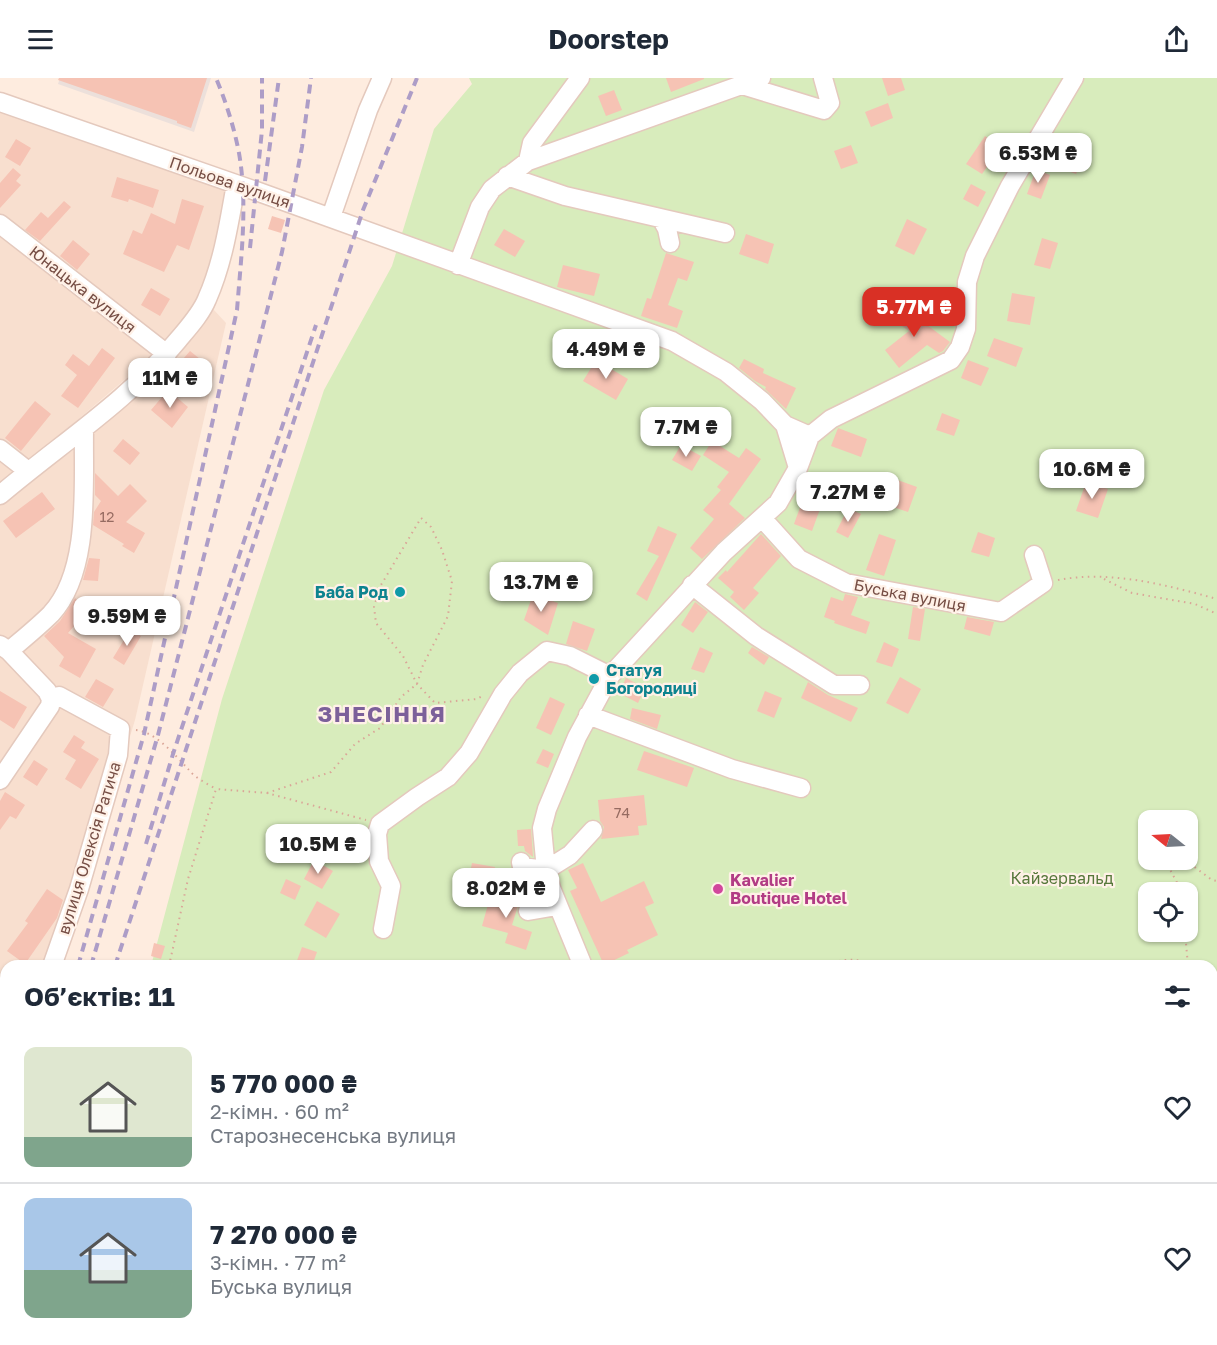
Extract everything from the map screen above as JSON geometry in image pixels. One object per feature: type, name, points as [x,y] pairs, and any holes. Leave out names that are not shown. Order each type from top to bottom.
[{"type":"street","points":[[331,218],[368,110],[382,78]]},
{"type":"street","points":[[528,161],[532,143],[580,78]]},
{"type":"street","points":[[458,265],[480,207],[492,189],[528,161],[760,78]]},
{"type":"street","points":[[742,85],[824,110],[830,103],[823,78]]},
{"type":"street","points":[[580,960],[557,906],[546,870],[542,828],[560,777],[588,716],[610,676],[724,552],[778,503],[798,468],[810,436],[831,419],[951,360],[960,347],[966,329],[967,282],[975,256],[1010,186],[1074,78]]},
{"type":"street","name":"Польова вулиця","points":[[0,102],[236,184],[672,341],[726,372],[762,401],[785,425],[810,436]]},
{"type":"street","points":[[507,176],[565,196],[725,233]]},
{"type":"street","points":[[0,495],[28,471],[84,430],[167,354],[207,301],[225,244],[236,184]]},
{"type":"street","points":[[662,220],[668,229],[670,243]]},
{"type":"street","name":"Юнацька вулиця","points":[[0,224],[167,354]]},
{"type":"street","points":[[785,425],[798,468]]},
{"type":"street","points":[[51,702],[47,691],[5,648],[52,612],[70,583],[81,549],[84,430]]},
{"type":"street","points":[[0,449],[28,471]]},
{"type":"street","name":"Буська вулиця","points":[[762,518],[800,559],[846,583],[1001,612],[1043,583]]},
{"type":"street","points":[[1034,555],[1043,583]]},
{"type":"street","points":[[692,585],[756,636],[834,685],[860,685]]},
{"type":"street","points":[[383,929],[391,886],[379,861],[377,834],[380,824],[417,796],[448,777],[469,753],[503,694],[520,673],[547,651],[570,656],[610,676]]},
{"type":"street","points":[[0,780],[51,702],[59,696],[120,729]]},
{"type":"street","points":[[588,716],[732,769],[801,788]]},
{"type":"street","name":"вулиця Олексія Ратича","points":[[54,960],[79,889],[118,755],[120,729]]},
{"type":"street","points":[[520,862],[522,867],[546,870],[570,855],[593,830]]},
{"type":"street","points":[[528,911],[557,906]]},
{"type":"path","points":[[267,793],[331,772],[355,744],[380,728],[401,697],[417,684],[423,665],[448,616],[452,581],[442,549],[431,527],[421,518],[381,585],[374,607],[376,623],[403,656],[417,684],[435,703],[477,699],[486,693]]},
{"type":"path","points":[[1043,583],[1073,577],[1145,580],[1217,599]]},
{"type":"path","points":[[1103,578],[1132,593],[1195,604],[1217,614]]},
{"type":"path","points":[[120,729],[145,731],[182,760],[189,771],[216,789],[267,793],[380,824]]},
{"type":"path","points":[[170,960],[188,879],[216,789]]},
{"type":"path","points":[[1198,870],[1217,881]]},
{"type":"path","points":[[1186,942],[1187,960]]},
{"type":"shaded area","points":[[60,78],[211,78],[194,132],[58,84]]},
{"type":"shaded area","points":[[0,107],[220,183],[226,193],[217,246],[202,293],[176,330],[150,358],[0,486]]},
{"type":"shaded area","points":[[213,309],[226,323],[135,720],[62,960],[0,960],[0,504],[72,451],[168,362]]},
{"type":"green space","name":"Кайзервальд","points":[[469,78],[1217,78],[1217,960],[153,960],[222,699],[324,390],[392,266],[434,129],[472,84]]},
{"type":"building","points":[[59,78],[207,78],[191,128],[177,121],[58,80]]},
{"type":"building","points":[[666,78],[704,78],[704,79],[671,92]]},
{"type":"building","points":[[882,78],[901,78],[905,90],[888,96]]},
{"type":"building","points":[[614,90],[622,110],[606,116],[598,96]]},
{"type":"building","points":[[888,103],[893,118],[871,127],[865,112]]},
{"type":"building","points":[[985,136],[1001,147],[982,174],[966,164]]},
{"type":"building","points":[[16,139],[31,148],[20,166],[5,157]]},
{"type":"building","points":[[851,145],[858,163],[841,169],[834,151]]},
{"type":"building","points":[[1058,149],[1082,159],[1076,174],[1052,165]]},
{"type":"building","points":[[13,168],[21,175],[16,181],[21,185],[0,208],[0,183]]},
{"type":"building","points":[[1036,169],[1050,175],[1041,199],[1027,194]]},
{"type":"building","points":[[117,177],[159,190],[153,208],[129,199],[128,202],[111,197]]},
{"type":"building","points":[[971,184],[986,192],[978,207],[963,199]]},
{"type":"building","points":[[182,199],[204,206],[189,250],[177,245],[164,272],[123,254],[133,230],[142,234],[151,213],[175,224]]},
{"type":"building","points":[[64,201],[71,207],[40,241],[25,230],[41,212],[48,218]]},
{"type":"building","points":[[272,216],[285,220],[281,233],[268,229]]},
{"type":"building","points":[[907,219],[927,229],[914,255],[895,246]]},
{"type":"building","points":[[504,229],[525,241],[515,257],[494,245]]},
{"type":"building","points":[[746,234],[774,244],[768,264],[739,254]]},
{"type":"building","points":[[1042,238],[1058,243],[1050,269],[1034,265]]},
{"type":"building","points":[[73,240],[90,254],[77,270],[60,256]]},
{"type":"building","points":[[666,253],[694,262],[687,281],[678,278],[668,305],[683,311],[677,328],[641,316],[647,298],[651,299]]},
{"type":"building","points":[[563,265],[600,274],[594,296],[557,287]]},
{"type":"building","points":[[151,288],[170,299],[160,316],[141,305]]},
{"type":"building","points":[[1012,293],[1035,297],[1030,325],[1007,321]]},
{"type":"building","points":[[932,294],[946,294],[945,310],[931,308]]},
{"type":"building","points":[[900,305],[950,342],[939,353],[927,345],[899,368],[885,350],[909,331],[891,318]]},
{"type":"building","points":[[994,338],[1023,348],[1016,367],[987,356]]},
{"type":"building","points":[[102,348],[115,358],[78,408],[61,396],[77,375],[65,365],[73,354],[89,366]]},
{"type":"building","points":[[190,351],[205,363],[192,379],[177,366]]},
{"type":"building","points":[[744,359],[764,369],[763,373],[796,388],[786,409],[765,389],[766,387],[739,368]]},
{"type":"building","points":[[596,360],[628,379],[616,400],[583,381]]},
{"type":"building","points":[[968,360],[989,368],[981,386],[961,378]]},
{"type":"building","points":[[168,390],[188,407],[172,428],[151,410]]},
{"type":"building","points":[[35,401],[51,414],[21,451],[5,438]]},
{"type":"building","points":[[942,413],[960,420],[954,436],[936,430]]},
{"type":"building","points":[[838,428],[867,439],[861,457],[831,446]]},
{"type":"building","points":[[123,439],[140,453],[130,465],[113,451]]},
{"type":"building","points":[[712,441],[739,458],[746,448],[761,459],[729,504],[745,518],[702,559],[690,548],[714,519],[703,510],[721,490],[717,487],[729,472],[703,455]]},
{"type":"building","points":[[681,445],[701,456],[692,471],[672,460]]},
{"type":"building","points":[[95,473],[118,496],[130,484],[147,501],[126,522],[145,533],[134,553],[93,525],[94,512],[101,501],[95,495]]},
{"type":"building","points":[[895,479],[917,487],[908,512],[887,505]]},
{"type":"building","points":[[1086,482],[1108,489],[1098,518],[1076,511]]},
{"type":"building","points":[[42,492],[55,509],[16,538],[3,521]]},
{"type":"building","points":[[802,502],[820,509],[812,531],[794,524]]},
{"type":"building","points":[[848,508],[861,514],[848,538],[836,532]]},
{"type":"building","points":[[658,526],[677,534],[647,601],[636,594],[659,556],[647,551]]},
{"type":"building","points":[[978,532],[995,538],[989,557],[971,552]]},
{"type":"building","points":[[761,534],[781,556],[753,588],[759,593],[744,610],[730,597],[734,592],[718,578],[726,570],[727,572]]},
{"type":"building","points":[[879,534],[896,540],[884,576],[866,570]]},
{"type":"building","points":[[89,558],[100,559],[98,581],[83,580]]},
{"type":"building","points":[[533,594],[558,603],[548,635],[524,620]]},
{"type":"building","points":[[845,594],[858,597],[851,615],[870,622],[866,634],[834,623],[835,621],[824,617],[831,597],[843,601]]},
{"type":"building","points":[[75,598],[88,610],[68,633],[96,649],[80,678],[59,666],[64,657],[44,636],[60,621]]},
{"type":"building","points":[[695,602],[708,612],[693,633],[681,625]]},
{"type":"building","points":[[913,607],[925,609],[920,641],[908,639]]},
{"type":"building","points":[[967,617],[994,622],[990,636],[964,629]]},
{"type":"building","points":[[573,621],[595,629],[587,651],[566,644]]},
{"type":"building","points":[[130,630],[141,636],[124,665],[113,658]]},
{"type":"building","points":[[884,642],[899,649],[892,667],[876,662]]},
{"type":"building","points":[[700,647],[713,653],[704,673],[691,669]]},
{"type":"building","points":[[752,647],[769,657],[764,665],[748,653]]},
{"type":"building","points":[[900,677],[921,689],[908,714],[886,703]]},
{"type":"building","points":[[626,678],[645,688],[638,703],[619,693]]},
{"type":"building","points":[[96,679],[114,689],[103,707],[85,697]]},
{"type":"building","points":[[808,682],[828,695],[858,708],[851,722],[801,698]]},
{"type":"building","points":[[0,691],[27,707],[14,729],[0,720]]},
{"type":"building","points":[[765,691],[782,698],[774,718],[757,711]]},
{"type":"building","points":[[550,697],[565,704],[551,735],[536,728]]},
{"type":"building","points":[[632,708],[661,715],[657,729],[630,719]]},
{"type":"building","points":[[74,735],[85,742],[81,748],[99,759],[81,789],[65,779],[76,760],[63,752]]},
{"type":"building","points":[[543,749],[554,754],[548,768],[536,763]]},
{"type":"building","points":[[644,751],[694,768],[687,787],[637,770]]},
{"type":"building","points":[[34,760],[48,769],[37,786],[23,777]]},
{"type":"building","points":[[5,792],[25,805],[16,819],[10,816],[0,830],[0,801]]},
{"type":"building","points":[[644,795],[647,825],[638,826],[639,835],[601,839],[604,827],[600,821],[598,800]]},
{"type":"building","points":[[531,829],[533,857],[525,851],[524,846],[518,846],[517,830]]},
{"type":"building","points":[[314,860],[333,871],[322,889],[304,879]]},
{"type":"building","points":[[472,863],[495,867],[490,888],[468,883]]},
{"type":"building","points":[[583,863],[601,902],[644,881],[654,903],[645,907],[658,935],[627,950],[629,953],[614,960],[602,960],[570,891],[577,888],[568,870]]},
{"type":"building","points":[[286,879],[301,886],[295,900],[280,893]]},
{"type":"building","points":[[47,889],[63,900],[57,918],[28,960],[19,960],[7,951],[28,923],[25,921]]},
{"type":"building","points":[[492,890],[517,897],[515,905],[518,906],[512,925],[532,932],[526,950],[505,943],[508,933],[482,926]]},
{"type":"building","points":[[317,901],[340,914],[326,938],[304,925]]},
{"type":"building","points":[[154,943],[165,946],[161,959],[151,956]]},
{"type":"building","points":[[302,947],[317,952],[314,960],[297,960]]},
{"type":"railway","points":[[80,960],[144,734],[237,310],[243,232],[242,173],[232,124],[216,78]]},
{"type":"railway","points":[[250,248],[262,130],[262,78]]},
{"type":"railway","points":[[265,181],[279,78]]},
{"type":"railway","points":[[93,960],[158,735],[282,252],[302,147],[311,78]]},
{"type":"railway","points":[[117,960],[363,210],[417,78]]},
{"type":"railway","points":[[146,844],[173,754],[316,325]]},
{"type":"place","name":"Баба Род","points":[[400,592]]},
{"type":"place","name":"Статуя Богородиці","points":[[594,679]]},
{"type":"place","name":"Kavalier Boutique Hotel","points":[[718,889]]},
{"type":"district","name":"ЗНЕСІННЯ","points":[[382,714]]}]
